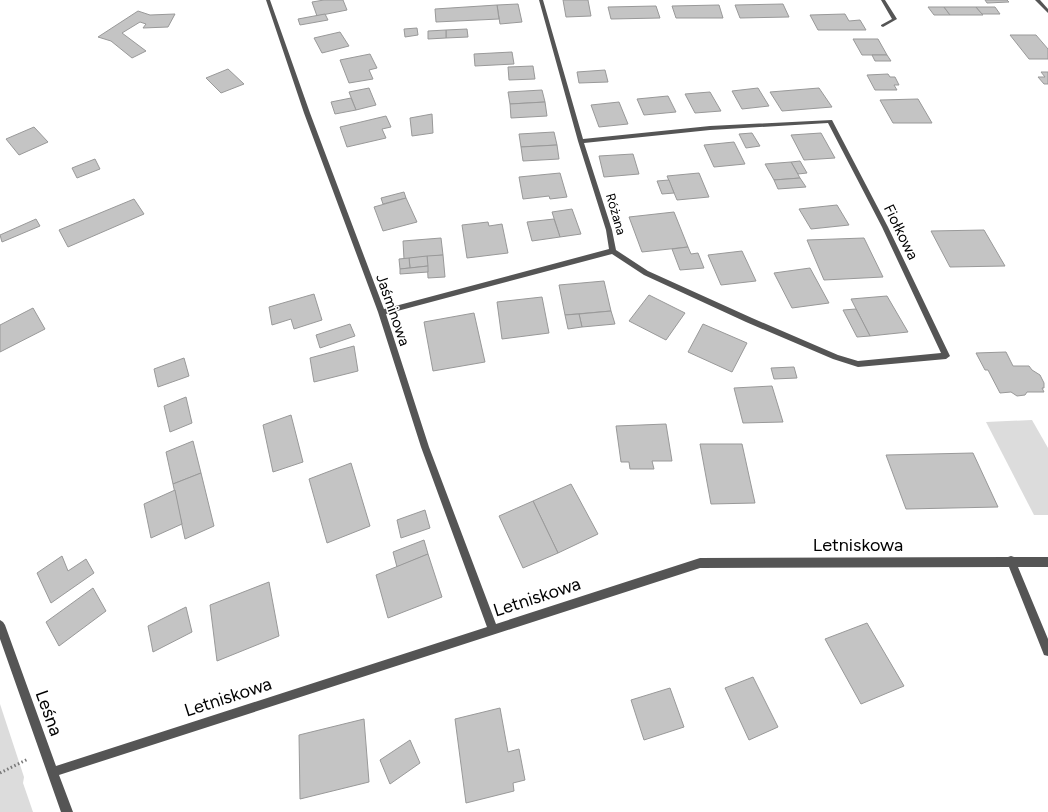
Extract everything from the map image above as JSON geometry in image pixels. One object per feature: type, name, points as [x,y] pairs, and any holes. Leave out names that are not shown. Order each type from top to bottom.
[{"type":"street","name":"Jaśminowa","points":[[268,0],[307,113],[382,312],[425,447],[493,629]]},
{"type":"street","name":"Różana","points":[[382,312],[613,251],[609,230],[580,141],[541,0]]},
{"type":"street","points":[[883,0],[895,19],[883,26]]},
{"type":"street","points":[[1037,0],[1048,12]]},
{"type":"street","name":"Fiołkowa","points":[[580,141],[710,128],[830,121],[885,227],[946,356],[858,364],[836,357],[748,320],[646,273],[613,251]]},
{"type":"street","points":[[1011,562],[1048,651]]},
{"type":"street","name":"Letniskowa","points":[[53,772],[700,563],[1048,562]]},
{"type":"street","name":"Leśna","points":[[0,625],[67,812]]},
{"type":"path","points":[[0,773],[44,750]]},
{"type":"shaded area","points":[[1032,420],[1048,448],[1048,515],[1034,515],[986,422]]},
{"type":"shaded area","points":[[0,704],[24,777],[23,783],[33,812],[0,812]]},
{"type":"building","points":[[324,0],[343,0],[347,10],[317,16],[312,2]]},
{"type":"building","points":[[563,0],[588,0],[591,16],[566,17]]},
{"type":"building","points":[[985,0],[1007,0],[1009,2],[987,3]]},
{"type":"building","points":[[518,4],[522,22],[500,24],[497,5]]},
{"type":"building","points":[[783,4],[789,17],[740,18],[735,5]]},
{"type":"building","points":[[497,5],[499,19],[436,22],[435,9]]},
{"type":"building","points":[[719,5],[723,18],[676,18],[672,6]]},
{"type":"building","points":[[656,6],[660,18],[611,19],[608,7]]},
{"type":"building","points":[[928,7],[944,7],[950,15],[934,15]]},
{"type":"building","points":[[944,7],[976,7],[983,15],[950,15]]},
{"type":"building","points":[[976,7],[995,7],[1000,14],[982,14]]},
{"type":"building","points":[[138,11],[150,15],[175,14],[168,27],[143,28],[146,24],[140,22],[122,33],[146,51],[132,58],[111,41],[98,37]]},
{"type":"building","points":[[325,14],[328,20],[300,25],[298,19]]},
{"type":"building","points":[[845,14],[849,21],[860,20],[866,30],[818,30],[810,15]]},
{"type":"building","points":[[417,28],[418,35],[405,37],[404,29]]},
{"type":"building","points":[[467,29],[468,37],[446,38],[446,30]]},
{"type":"building","points":[[446,30],[446,38],[428,39],[428,31]]},
{"type":"building","points":[[340,32],[349,46],[322,53],[314,38]]},
{"type":"building","points":[[1010,35],[1036,35],[1048,49],[1048,59],[1029,59]]},
{"type":"building","points":[[853,39],[878,39],[887,55],[862,55]]},
{"type":"building","points":[[512,52],[514,64],[475,66],[474,54]]},
{"type":"building","points":[[370,54],[377,68],[369,70],[373,79],[349,83],[340,60]]},
{"type":"building","points":[[872,55],[887,55],[891,61],[875,61]]},
{"type":"building","points":[[533,66],[535,79],[509,80],[508,67]]},
{"type":"building","points":[[228,69],[244,84],[221,93],[206,78]]},
{"type":"building","points":[[605,70],[608,82],[579,83],[577,72]]},
{"type":"building","points":[[1041,72],[1048,72],[1048,84],[1044,84],[1038,77],[1045,77]]},
{"type":"building","points":[[888,74],[890,77],[895,77],[899,85],[894,85],[897,90],[875,90],[867,75]]},
{"type":"building","points":[[369,88],[376,105],[356,110],[349,92]]},
{"type":"building","points":[[758,88],[769,106],[742,109],[732,91]]},
{"type":"building","points":[[819,88],[832,107],[782,111],[770,92]]},
{"type":"building","points":[[542,90],[545,102],[510,104],[508,92]]},
{"type":"building","points":[[710,92],[721,111],[695,113],[685,94]]},
{"type":"building","points":[[668,96],[676,112],[644,115],[637,99]]},
{"type":"building","points":[[351,98],[356,110],[335,114],[331,102]]},
{"type":"building","points":[[918,99],[932,123],[893,123],[880,100]]},
{"type":"building","points":[[545,102],[547,116],[511,118],[510,104]]},
{"type":"building","points":[[619,102],[628,124],[599,127],[591,105]]},
{"type":"building","points":[[432,114],[433,133],[412,136],[410,118]]},
{"type":"building","points":[[386,116],[391,127],[382,129],[386,138],[347,147],[340,127]]},
{"type":"building","points":[[34,127],[48,142],[19,155],[6,139]]},
{"type":"building","points":[[554,132],[557,145],[521,147],[519,134]]},
{"type":"building","points":[[752,133],[760,146],[746,148],[739,134]]},
{"type":"building","points":[[821,133],[835,158],[804,160],[791,135]]},
{"type":"building","points":[[734,142],[745,164],[714,167],[704,145]]},
{"type":"building","points":[[557,145],[559,159],[523,161],[521,147]]},
{"type":"building","points":[[633,154],[639,174],[604,177],[599,156]]},
{"type":"building","points":[[95,159],[100,169],[77,178],[72,168]]},
{"type":"building","points":[[800,161],[807,173],[798,174],[791,162]]},
{"type":"building","points":[[791,162],[800,178],[774,180],[765,164]]},
{"type":"building","points":[[560,173],[567,197],[550,199],[549,196],[523,199],[519,177]]},
{"type":"building","points":[[699,173],[709,197],[677,200],[667,176]]},
{"type":"building","points":[[800,178],[806,187],[778,189],[774,180]]},
{"type":"building","points":[[669,180],[674,193],[662,194],[657,181]]},
{"type":"building","points":[[404,192],[406,198],[383,204],[381,198]]},
{"type":"building","points":[[406,198],[417,222],[383,231],[374,207]]},
{"type":"building","points":[[134,199],[144,214],[68,247],[59,230]]},
{"type":"building","points":[[837,205],[849,225],[811,229],[799,209]]},
{"type":"building","points":[[572,209],[581,234],[560,237],[552,212]]},
{"type":"building","points":[[674,212],[688,247],[642,252],[629,217]]},
{"type":"building","points":[[36,219],[40,226],[2,242],[0,235]]},
{"type":"building","points":[[554,219],[560,237],[532,241],[527,222]]},
{"type":"building","points":[[488,222],[489,226],[502,224],[508,253],[467,258],[462,225]]},
{"type":"building","points":[[984,230],[1005,266],[950,267],[931,231]]},
{"type":"building","points":[[441,238],[443,255],[404,259],[403,241]]},
{"type":"building","points":[[864,238],[883,277],[824,280],[807,240]]},
{"type":"building","points":[[688,247],[691,254],[698,253],[704,268],[680,270],[672,249]]},
{"type":"building","points":[[742,251],[756,281],[721,285],[708,255]]},
{"type":"building","points":[[443,255],[445,277],[428,278],[427,256]]},
{"type":"building","points":[[427,256],[428,266],[410,268],[409,258]]},
{"type":"building","points":[[409,258],[410,268],[400,269],[399,259]]},
{"type":"building","points":[[428,266],[428,272],[400,274],[400,269]]},
{"type":"building","points":[[810,268],[829,303],[792,308],[774,273]]},
{"type":"building","points":[[604,281],[611,311],[565,315],[559,285]]},
{"type":"building","points":[[314,294],[322,320],[294,329],[291,319],[272,325],[269,307]]},
{"type":"building","points":[[649,295],[685,313],[666,340],[629,321]]},
{"type":"building","points":[[887,296],[908,332],[870,336],[851,299]]},
{"type":"building","points":[[542,297],[549,333],[502,339],[497,302]]},
{"type":"building","points":[[33,308],[45,329],[0,352],[0,325]]},
{"type":"building","points":[[856,309],[870,336],[857,337],[843,310]]},
{"type":"building","points":[[611,311],[615,324],[582,327],[579,314]]},
{"type":"building","points":[[474,313],[485,362],[433,371],[424,322]]},
{"type":"building","points":[[579,314],[582,327],[568,329],[565,315]]},
{"type":"building","points":[[350,324],[355,336],[320,348],[316,335]]},
{"type":"building","points":[[703,324],[747,343],[732,372],[688,352]]},
{"type":"building","points":[[354,346],[358,371],[314,382],[310,358]]},
{"type":"building","points":[[1006,352],[1013,366],[1029,366],[1040,375],[1044,383],[1044,388],[1042,388],[1044,392],[1027,392],[1025,395],[1017,396],[1011,392],[1000,393],[988,370],[985,370],[976,353]]},
{"type":"building","points":[[184,358],[189,376],[158,387],[154,369]]},
{"type":"building","points":[[794,367],[797,378],[774,379],[771,368]]},
{"type":"building","points":[[772,386],[783,422],[743,423],[734,388]]},
{"type":"building","points":[[186,397],[192,423],[170,432],[164,406]]},
{"type":"building","points":[[291,415],[303,462],[273,472],[263,425]]},
{"type":"building","points":[[666,424],[672,461],[652,461],[654,469],[630,469],[629,462],[621,462],[616,426]]},
{"type":"building","points":[[193,441],[201,473],[173,484],[166,452]]},
{"type":"building","points":[[700,444],[742,444],[755,503],[711,504]]},
{"type":"building","points":[[973,453],[998,507],[906,509],[886,455]]},
{"type":"building","points":[[351,463],[370,526],[327,543],[309,479]]},
{"type":"building","points":[[201,473],[214,526],[185,539],[173,484]]},
{"type":"building","points":[[571,484],[598,534],[558,553],[533,501]]},
{"type":"building","points":[[175,490],[182,524],[151,538],[144,504]]},
{"type":"building","points":[[533,501],[558,553],[523,568],[499,516]]},
{"type":"building","points":[[425,510],[430,528],[401,538],[397,520]]},
{"type":"building","points":[[424,540],[428,554],[397,567],[393,552]]},
{"type":"building","points":[[428,554],[442,597],[388,618],[376,575]]},
{"type":"building","points":[[62,556],[68,571],[86,559],[94,573],[51,603],[37,573]]},
{"type":"building","points":[[269,582],[279,636],[217,661],[210,605]]},
{"type":"building","points":[[93,588],[106,611],[59,646],[46,622]]},
{"type":"building","points":[[186,607],[192,632],[153,652],[148,626]]},
{"type":"building","points":[[867,623],[904,686],[861,704],[825,639]]},
{"type":"building","points":[[753,677],[778,727],[749,740],[725,688]]},
{"type":"building","points":[[670,688],[684,727],[644,740],[631,700]]},
{"type":"building","points":[[500,708],[508,752],[519,749],[525,780],[513,783],[514,791],[466,803],[455,719]]},
{"type":"building","points":[[364,719],[369,782],[300,799],[299,735]]},
{"type":"building","points":[[410,740],[420,763],[390,784],[380,760]]}]
